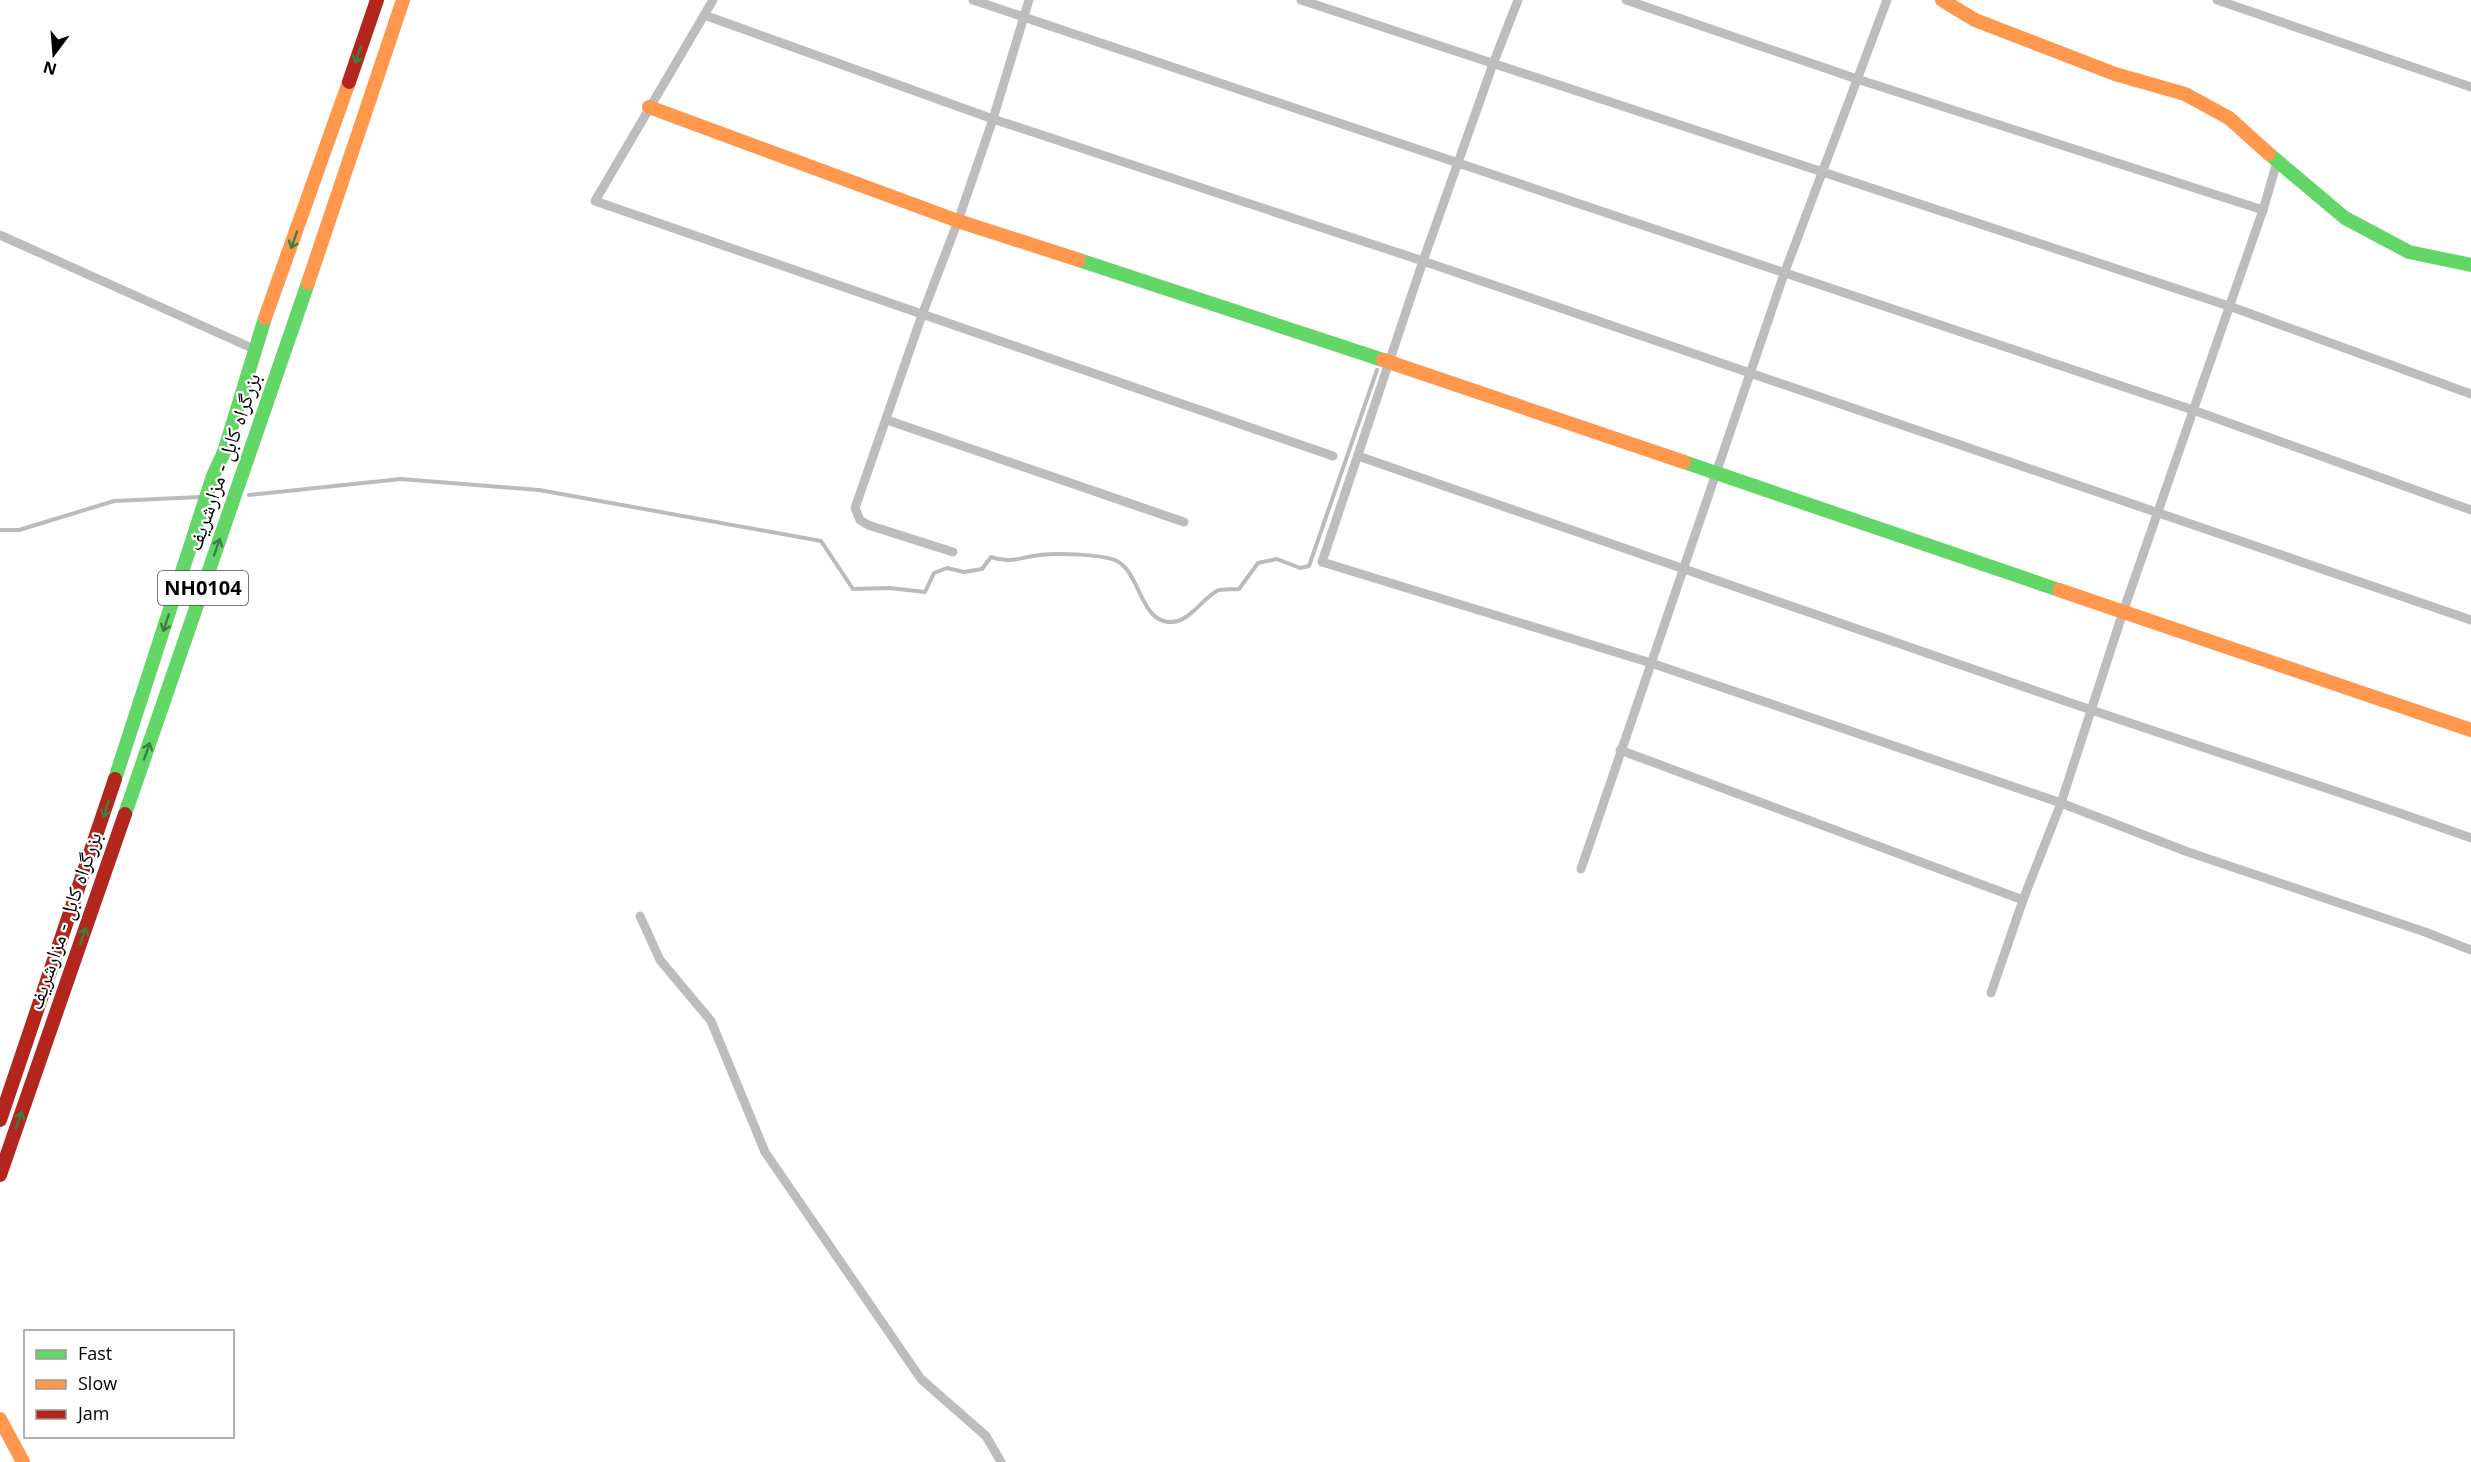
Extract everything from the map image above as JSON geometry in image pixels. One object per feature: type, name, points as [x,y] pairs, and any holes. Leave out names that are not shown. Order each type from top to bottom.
[{"type":"main road","name":"بزرگراه کابل - مزارشریف","points":[[0,1120],[92,850],[213,476],[224,452],[254,349],[315,183],[377,0]]},
{"type":"main road","name":"بزرگراه کابل - مزارشریف","points":[[0,1175],[326,232],[403,0]]},
{"type":"main road","points":[[1942,0],[1975,20],[2115,74],[2185,94],[2229,118],[2277,162],[2345,218],[2409,252],[2471,265]]},
{"type":"main road","points":[[649,107],[958,221],[1390,362],[2471,730]]},
{"type":"main road","points":[[0,1419],[23,1462]]},
{"type":"street","points":[[713,0],[595,201],[1333,456]]},
{"type":"street","points":[[974,0],[2193,410],[2471,510]]},
{"type":"street","points":[[953,552],[868,525],[860,520],[855,508],[993,119],[1029,0]]},
{"type":"street","points":[[1301,0],[2229,306],[2471,394]]},
{"type":"street","points":[[1518,0],[1493,64],[1424,261],[1322,562],[1651,663],[2061,803],[2188,852],[2425,932],[2471,950]]},
{"type":"street","points":[[1626,0],[2263,210]]},
{"type":"street","points":[[1581,869],[1784,274],[1887,0]]},
{"type":"street","points":[[2217,0],[2471,87]]},
{"type":"street","points":[[704,15],[993,119],[1424,261],[2471,620]]},
{"type":"street","points":[[1991,993],[2023,900],[2061,803],[2123,612],[2263,210],[2277,162]]},
{"type":"street","points":[[0,235],[254,349]]},
{"type":"street","points":[[886,420],[1184,522]]},
{"type":"street","points":[[1358,456],[1683,571],[2091,710],[2334,789],[2471,838]]},
{"type":"street","points":[[1620,750],[2023,900]]},
{"type":"street","points":[[640,916],[660,960],[711,1021],[765,1152],[921,1379],[986,1436],[1001,1462]]},
{"type":"waterway","points":[[249,495],[401,479],[539,490],[821,541],[853,589],[890,588],[925,592],[934,573],[947,568],[964,572],[982,569],[991,557],[1010,560],[1048,554],[1101,557],[1117,561],[1125,567],[1151,613],[1159,619],[1175,622],[1189,615],[1217,591],[1239,589],[1258,563],[1277,559],[1300,568],[1309,566],[1377,370]]},
{"type":"waterway","points":[[0,530],[19,530],[114,501],[200,497]]},
{"type":"traffic: fast","points":[[2269,154],[2345,218],[2409,252],[2471,265]]},
{"type":"traffic: fast","points":[[1079,260],[1383,360]]},
{"type":"traffic: fast","points":[[125,814],[308,283]]},
{"type":"traffic: fast","points":[[115,779],[213,476],[224,452],[265,318]]},
{"type":"traffic: fast","points":[[1684,462],[2059,590]]},
{"type":"traffic: slow","points":[[308,283],[403,0]]},
{"type":"traffic: slow","points":[[1942,0],[1975,20],[2115,74],[2185,94],[2229,118],[2269,154]]},
{"type":"traffic: slow","points":[[265,318],[349,82]]},
{"type":"traffic: slow","points":[[649,107],[958,221],[1079,260]]},
{"type":"traffic: slow","points":[[1383,360],[1684,462]]},
{"type":"traffic: slow","points":[[2059,590],[2471,730]]},
{"type":"traffic: slow","points":[[0,1419],[23,1462]]},
{"type":"traffic: jam","points":[[349,82],[377,0]]},
{"type":"traffic: jam","points":[[0,1120],[115,779]]},
{"type":"traffic: jam","points":[[0,1175],[125,814]]}]
